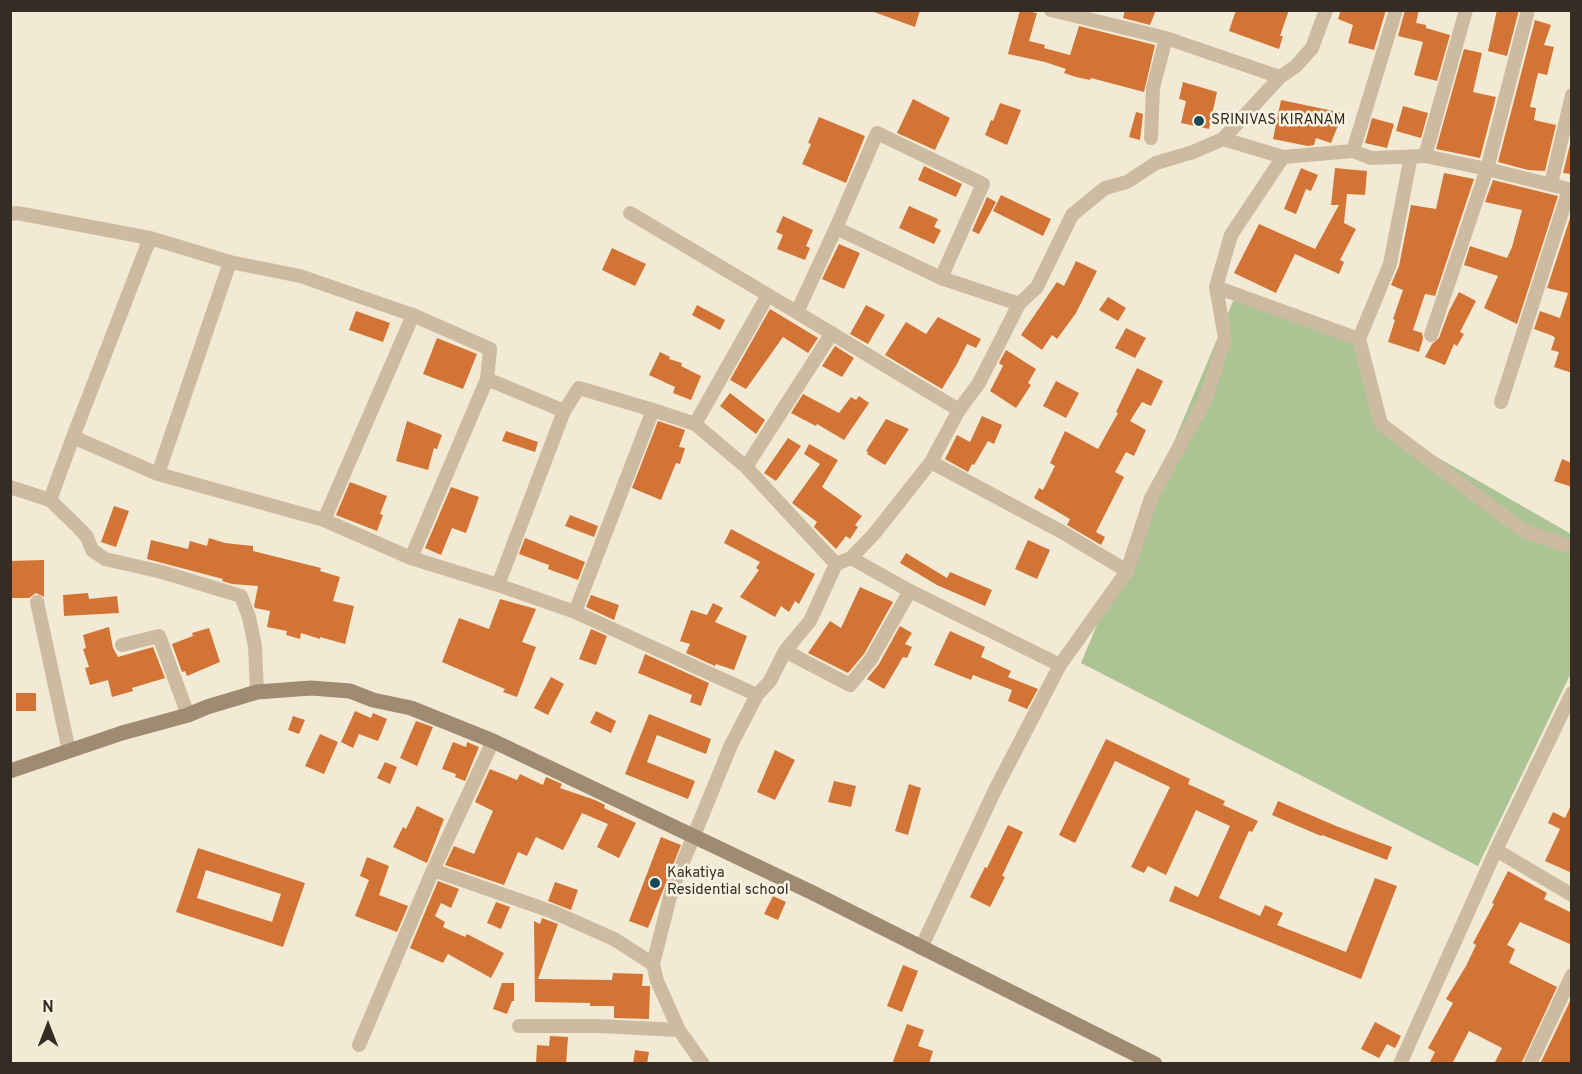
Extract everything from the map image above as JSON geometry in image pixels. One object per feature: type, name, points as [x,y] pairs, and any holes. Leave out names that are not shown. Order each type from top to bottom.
[{"type":"main road","points":[[10,771],[122,733],[188,715],[257,692],[311,688],[350,691],[373,700],[411,708],[493,741],[811,892],[1155,1064]]},
{"type":"street","points":[[1051,10],[1166,38],[1280,77]]},
{"type":"street","points":[[703,1064],[678,1030],[657,981],[653,964],[672,889],[693,835],[731,745],[758,695],[770,681],[785,651],[810,621],[836,564],[851,558],[874,534],[931,462],[959,410],[979,383],[1019,304],[1037,287],[1072,215],[1105,188],[1127,182],[1156,163],[1193,152],[1223,139],[1280,77],[1296,66],[1312,48],[1326,10]]},
{"type":"street","points":[[1353,151],[1396,10]]},
{"type":"street","points":[[1425,156],[1466,10]]},
{"type":"street","points":[[1431,335],[1487,169],[1528,10]]},
{"type":"street","points":[[1151,138],[1153,88],[1166,38]]},
{"type":"street","points":[[1551,184],[1572,95]]},
{"type":"street","points":[[797,312],[877,133],[983,184],[941,278]]},
{"type":"street","points":[[1223,139],[1283,157],[1353,151],[1371,158],[1425,156],[1570,190],[1501,402]]},
{"type":"street","points":[[1411,156],[1390,264],[1359,339],[1381,424],[1524,531],[1572,547]]},
{"type":"street","points":[[921,948],[995,790],[1060,665],[1126,571],[1151,498],[1206,398],[1225,338],[1216,287],[1231,235],[1283,157]]},
{"type":"street","points":[[10,214],[17,213],[150,238],[230,262],[300,276],[413,315],[490,350],[487,379],[411,558]]},
{"type":"street","points":[[630,213],[959,410]]},
{"type":"street","points":[[836,228],[941,278],[1019,304]]},
{"type":"street","points":[[50,500],[150,238]]},
{"type":"street","points":[[158,474],[230,262]]},
{"type":"street","points":[[1216,287],[1359,339]]},
{"type":"street","points":[[695,424],[768,295]]},
{"type":"street","points":[[324,520],[413,315]]},
{"type":"street","points":[[746,467],[832,333]]},
{"type":"street","points":[[487,379],[564,411]]},
{"type":"street","points":[[498,585],[564,411],[579,388],[695,424],[746,467],[836,564]]},
{"type":"street","points":[[575,612],[653,410]]},
{"type":"street","points":[[73,437],[158,474],[324,520],[411,558],[575,612],[758,695]]},
{"type":"street","points":[[931,462],[1062,532],[1126,571]]},
{"type":"street","points":[[10,487],[50,500],[87,537],[92,550],[105,559],[162,572],[241,596],[249,617],[255,646],[257,692]]},
{"type":"street","points":[[851,558],[910,591],[1060,665]]},
{"type":"street","points":[[785,651],[850,686],[871,658],[910,591]]},
{"type":"street","points":[[38,602],[69,751]]},
{"type":"street","points":[[122,645],[159,636],[188,715]]},
{"type":"street","points":[[1400,1064],[1496,849],[1572,693]]},
{"type":"street","points":[[359,1045],[433,870],[493,741]]},
{"type":"street","points":[[1496,849],[1572,895]]},
{"type":"street","points":[[433,870],[553,912],[614,939],[653,964]]},
{"type":"street","points":[[1530,1064],[1572,975]]},
{"type":"street","points":[[519,1026],[598,1026],[678,1030]]},
{"type":"green space","points":[[1236,294],[1359,339],[1381,425],[1571,534],[1571,673],[1478,866],[1081,663]]},
{"type":"building","points":[[874,10],[920,10],[915,27],[874,12]]},
{"type":"building","points":[[1020,10],[1037,13],[1029,41],[1070,55],[1079,26],[1155,45],[1144,92],[1091,78],[1090,80],[1076,77],[1064,73],[1066,69],[1008,54]]},
{"type":"building","points":[[1125,10],[1156,10],[1150,25],[1123,18]]},
{"type":"building","points":[[1236,10],[1289,10],[1280,36],[1283,36],[1279,49],[1229,31]]},
{"type":"building","points":[[1341,10],[1386,10],[1374,50],[1348,43],[1353,25],[1338,19]]},
{"type":"building","points":[[1405,10],[1419,10],[1416,23],[1450,35],[1437,81],[1414,75],[1423,42],[1398,36]]},
{"type":"building","points":[[1497,10],[1519,10],[1507,56],[1488,51]]},
{"type":"building","points":[[1535,20],[1551,25],[1544,45],[1554,47],[1547,75],[1538,73],[1530,107],[1536,108],[1534,120],[1556,125],[1545,171],[1528,170],[1498,162]]},
{"type":"building","points":[[1464,49],[1482,53],[1473,92],[1496,97],[1480,158],[1436,149]]},
{"type":"building","points":[[1183,82],[1217,92],[1209,129],[1181,123],[1186,101],[1179,99]]},
{"type":"building","points":[[913,99],[950,118],[935,150],[897,133]]},
{"type":"building","points":[[1281,100],[1343,113],[1331,143],[1316,138],[1314,145],[1308,146],[1273,139]]},
{"type":"building","points":[[1000,103],[1021,110],[1007,145],[985,135]]},
{"type":"building","points":[[1403,106],[1428,113],[1421,138],[1396,131]]},
{"type":"building","points":[[1136,112],[1143,114],[1140,140],[1129,137]]},
{"type":"building","points":[[819,117],[865,136],[846,183],[802,164]]},
{"type":"building","points":[[1372,118],[1394,124],[1387,148],[1365,143]]},
{"type":"building","points":[[1572,136],[1572,174],[1563,173]]},
{"type":"building","points":[[924,166],[962,184],[956,197],[918,180]]},
{"type":"building","points":[[1301,168],[1318,175],[1311,191],[1306,189],[1296,214],[1284,209]]},
{"type":"building","points":[[1335,168],[1367,171],[1365,195],[1347,194],[1344,223],[1356,229],[1340,260],[1344,262],[1339,274],[1295,254],[1276,293],[1234,273],[1259,224],[1315,249],[1339,205],[1331,205]]},
{"type":"building","points":[[1444,173],[1474,179],[1435,296],[1425,294],[1413,330],[1422,333],[1423,339],[1419,352],[1388,342],[1403,290],[1391,285],[1399,266],[1411,205],[1436,209]]},
{"type":"building","points":[[1493,180],[1558,196],[1517,324],[1484,308],[1498,276],[1464,265],[1470,246],[1507,258],[1512,247],[1522,210],[1485,202]]},
{"type":"building","points":[[1001,195],[1051,219],[1043,236],[993,211]]},
{"type":"building","points":[[987,197],[996,202],[979,234],[972,231]]},
{"type":"building","points":[[909,206],[938,219],[934,227],[941,230],[934,244],[899,228]]},
{"type":"building","points":[[1572,212],[1572,373],[1554,367],[1559,352],[1551,350],[1555,338],[1534,329],[1540,311],[1560,318],[1568,293],[1547,288]]},
{"type":"building","points":[[783,216],[813,230],[806,246],[810,248],[805,260],[777,249],[783,235],[776,232]]},
{"type":"building","points":[[839,244],[860,253],[844,289],[822,279]]},
{"type":"building","points":[[612,248],[646,264],[635,286],[602,270]]},
{"type":"building","points":[[1076,261],[1097,271],[1076,313],[1057,339],[1052,335],[1042,350],[1021,335],[1057,282],[1064,286]]},
{"type":"building","points":[[1459,292],[1476,301],[1460,332],[1464,334],[1457,346],[1454,344],[1445,365],[1425,357],[1432,344],[1439,338]]},
{"type":"building","points":[[1108,297],[1126,308],[1118,321],[1099,310]]},
{"type":"building","points":[[697,305],[725,320],[720,330],[692,315]]},
{"type":"building","points":[[866,305],[885,315],[868,344],[850,334]]},
{"type":"building","points":[[770,309],[818,338],[808,353],[783,337],[746,389],[730,380]]},
{"type":"building","points":[[356,311],[390,323],[383,342],[349,330]]},
{"type":"building","points":[[938,317],[981,339],[976,348],[967,344],[942,389],[885,355],[906,322],[926,334]]},
{"type":"building","points":[[1126,328],[1146,338],[1135,358],[1115,348]]},
{"type":"building","points":[[437,338],[477,354],[463,389],[423,374]]},
{"type":"building","points":[[835,346],[854,358],[842,377],[822,366]]},
{"type":"building","points":[[1006,350],[1036,369],[1028,383],[1031,385],[1016,408],[990,391],[1003,366],[999,363]]},
{"type":"building","points":[[660,352],[701,376],[691,400],[673,393],[675,387],[649,375]]},
{"type":"building","points":[[1137,368],[1163,381],[1151,406],[1142,402],[1130,421],[1146,430],[1134,456],[1126,452],[1115,472],[1124,477],[1096,532],[1105,537],[1101,545],[1067,525],[1070,519],[1034,498],[1039,488],[1043,490],[1055,466],[1050,463],[1065,431],[1098,449],[1118,413],[1116,412]]},
{"type":"building","points":[[1056,381],[1079,393],[1066,418],[1043,406]]},
{"type":"building","points":[[730,393],[765,420],[756,434],[720,406]]},
{"type":"building","points":[[803,394],[839,413],[851,397],[856,400],[859,396],[869,403],[844,440],[817,424],[816,426],[791,413]]},
{"type":"building","points":[[982,416],[1002,425],[994,444],[988,441],[968,472],[945,459],[957,435],[970,442]]},
{"type":"building","points":[[886,419],[909,429],[885,465],[867,454],[866,451]]},
{"type":"building","points":[[407,421],[442,435],[437,449],[434,448],[428,470],[396,461]]},
{"type":"building","points":[[658,421],[685,430],[679,447],[685,448],[680,464],[676,463],[661,500],[632,488]]},
{"type":"building","points":[[506,431],[538,442],[535,452],[502,441]]},
{"type":"building","points":[[788,438],[801,446],[776,481],[764,473]]},
{"type":"building","points":[[809,444],[838,460],[822,487],[862,516],[855,525],[858,527],[850,539],[846,536],[836,549],[814,527],[817,522],[792,503],[820,464],[804,454]]},
{"type":"building","points":[[1562,459],[1572,463],[1572,487],[1554,481]]},
{"type":"building","points":[[350,482],[387,496],[377,531],[336,515]]},
{"type":"building","points":[[451,487],[479,497],[466,533],[452,528],[441,555],[425,548]]},
{"type":"building","points":[[114,506],[129,511],[116,547],[101,542]]},
{"type":"building","points":[[570,515],[598,526],[594,537],[565,526]]},
{"type":"building","points":[[731,529],[815,574],[799,604],[795,601],[789,612],[781,606],[775,617],[740,597],[759,570],[756,568],[760,562],[724,543]]},
{"type":"building","points":[[209,538],[225,543],[253,546],[253,551],[321,568],[320,571],[340,577],[333,601],[354,606],[345,644],[301,633],[300,639],[286,635],[287,631],[267,627],[270,611],[254,606],[258,586],[232,584],[222,581],[223,579],[147,559],[151,540],[188,549],[190,541],[207,546]]},
{"type":"building","points":[[525,538],[585,562],[578,580],[548,569],[549,565],[519,554]]},
{"type":"building","points":[[1028,540],[1050,550],[1037,579],[1015,569]]},
{"type":"building","points":[[906,553],[947,578],[950,572],[992,590],[985,606],[937,585],[900,563]]},
{"type":"building","points":[[44,560],[44,597],[36,593],[29,598],[10,598],[10,561]]},
{"type":"building","points":[[860,587],[893,602],[864,654],[848,673],[808,653],[830,621],[841,628]]},
{"type":"building","points":[[88,593],[89,599],[117,596],[119,613],[64,616],[63,595]]},
{"type":"building","points":[[591,595],[619,605],[614,620],[586,607]]},
{"type":"building","points":[[500,599],[536,609],[522,642],[536,647],[517,697],[503,692],[505,689],[442,662],[459,618],[489,629]]},
{"type":"building","points":[[713,603],[723,608],[715,622],[747,636],[734,670],[716,664],[715,666],[686,653],[690,644],[680,641],[691,610],[707,615]]},
{"type":"building","points":[[900,626],[912,633],[905,644],[912,647],[907,658],[903,657],[884,689],[867,679],[879,664]]},
{"type":"building","points":[[109,627],[113,648],[118,657],[153,647],[165,678],[112,697],[108,680],[90,685],[85,668],[89,667],[83,649],[86,648],[83,635]]},
{"type":"building","points":[[209,628],[220,662],[187,676],[185,671],[182,672],[172,644],[193,636],[192,633]]},
{"type":"building","points":[[591,629],[607,636],[596,665],[579,659]]},
{"type":"building","points":[[950,631],[985,647],[981,657],[1011,671],[1008,677],[1038,689],[1027,709],[1008,701],[1012,690],[973,675],[971,680],[934,665]]},
{"type":"building","points":[[645,654],[709,683],[701,706],[690,702],[692,695],[638,673]]},
{"type":"building","points":[[551,677],[564,684],[548,715],[534,708]]},
{"type":"building","points":[[16,693],[36,693],[36,711],[16,711]]},
{"type":"building","points":[[355,711],[371,718],[373,713],[387,719],[378,741],[359,734],[353,748],[341,742]]},
{"type":"building","points":[[596,711],[616,721],[611,733],[590,723]]},
{"type":"building","points":[[649,714],[711,739],[706,754],[657,735],[647,762],[695,781],[688,799],[625,774]]},
{"type":"building","points":[[293,716],[305,720],[299,734],[288,730]]},
{"type":"building","points":[[416,721],[433,727],[417,766],[400,758]]},
{"type":"building","points":[[320,734],[338,742],[324,774],[305,766]]},
{"type":"building","points":[[1106,739],[1190,779],[1188,784],[1225,801],[1223,805],[1258,821],[1252,832],[1249,831],[1219,898],[1260,916],[1265,905],[1283,913],[1277,925],[1346,952],[1375,878],[1397,886],[1361,979],[1169,901],[1175,886],[1198,897],[1230,826],[1196,810],[1166,875],[1148,866],[1144,873],[1131,867],[1170,787],[1115,761],[1075,843],[1059,835]]},
{"type":"building","points":[[453,742],[466,747],[467,742],[479,747],[465,781],[455,777],[456,774],[442,769]]},
{"type":"building","points":[[775,750],[795,760],[775,800],[757,792]]},
{"type":"building","points":[[385,762],[397,767],[390,784],[377,778]]},
{"type":"building","points":[[490,769],[517,780],[520,774],[543,785],[546,777],[562,784],[560,788],[595,800],[605,805],[604,808],[636,823],[619,858],[597,847],[608,824],[582,813],[563,850],[536,837],[527,856],[518,852],[504,885],[445,865],[454,846],[474,854],[493,811],[475,802]]},
{"type":"building","points":[[834,781],[856,786],[851,807],[828,802]]},
{"type":"building","points":[[909,784],[921,788],[908,835],[895,831]]},
{"type":"building","points":[[1278,801],[1392,847],[1387,860],[1272,815]]},
{"type":"building","points":[[1572,803],[1572,873],[1545,861],[1560,829],[1548,823],[1553,812],[1565,818]]},
{"type":"building","points":[[417,806],[444,819],[427,863],[393,847],[403,827],[406,829]]},
{"type":"building","points":[[1008,825],[1023,832],[990,907],[970,897]]},
{"type":"building","name":"Kakatiya Residential school","points":[[661,837],[681,845],[648,928],[629,921]]},
{"type":"building","points":[[198,848],[305,883],[283,947],[176,912]],"holes":[[[206,870],[281,894],[272,922],[197,898]]]},
{"type":"building","points":[[367,857],[389,866],[379,895],[408,906],[397,932],[355,916],[369,880],[360,876]]},
{"type":"building","points":[[1508,871],[1547,893],[1544,899],[1572,913],[1572,945],[1520,922],[1507,945],[1515,949],[1509,963],[1557,987],[1521,1064],[1494,1064],[1502,1048],[1469,1031],[1452,1064],[1429,1064],[1435,1052],[1428,1048],[1453,1003],[1446,999],[1466,966],[1476,945],[1473,943],[1494,904],[1492,903]]},
{"type":"building","points":[[438,881],[459,889],[451,908],[441,903],[435,916],[445,922],[443,927],[465,937],[467,934],[504,953],[491,978],[448,954],[443,963],[410,948]]},
{"type":"building","points":[[555,882],[578,890],[571,910],[548,901]]},
{"type":"building","points":[[773,896],[786,902],[778,920],[764,914]]},
{"type":"building","points":[[496,902],[510,907],[501,929],[487,923]]},
{"type":"building","points":[[542,918],[558,924],[538,979],[612,980],[613,973],[643,974],[642,986],[650,986],[649,1019],[614,1018],[614,1006],[535,1002],[534,921],[540,924]]},
{"type":"building","points":[[903,965],[918,971],[902,1012],[887,1006]]},
{"type":"building","points":[[502,983],[514,983],[514,1001],[507,1014],[493,1009]]},
{"type":"building","points":[[1572,997],[1572,1064],[1540,1064]]},
{"type":"building","points":[[1375,1022],[1401,1036],[1395,1048],[1387,1044],[1379,1058],[1361,1049]]},
{"type":"building","points":[[907,1024],[924,1030],[918,1046],[933,1051],[929,1064],[892,1064]]},
{"type":"building","points":[[550,1036],[568,1037],[566,1064],[536,1064],[537,1045],[549,1046]]},
{"type":"building","points":[[635,1050],[649,1052],[647,1064],[633,1064]]},
{"type":"place","name":"SRINIVAS KIRANAM","points":[[1199,121]]},
{"type":"place","name":"Kakatiya Residential school","points":[[655,883]]}]
